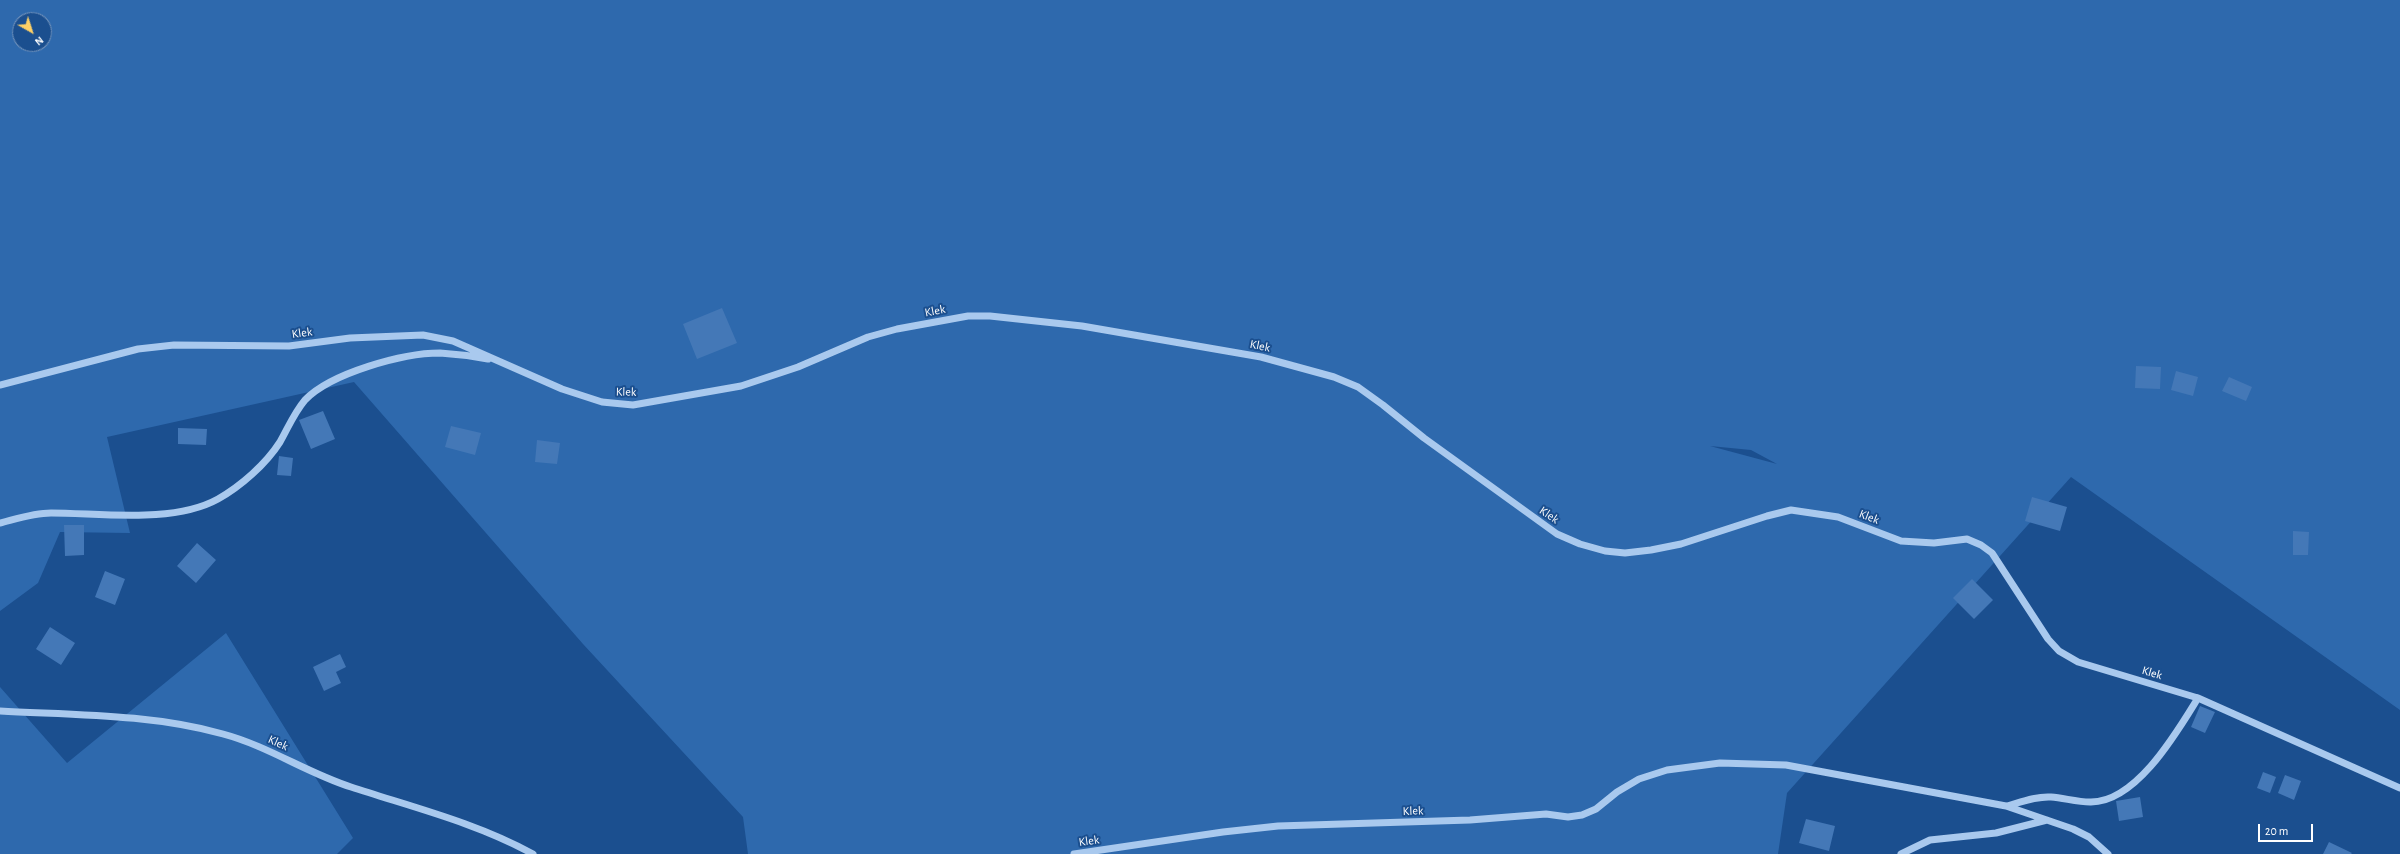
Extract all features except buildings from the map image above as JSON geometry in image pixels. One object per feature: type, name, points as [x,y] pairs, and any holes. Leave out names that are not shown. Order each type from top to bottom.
[{"type":"street","name":"Klek","points":[[0,385],[138,349],[174,346],[289,346],[350,338],[423,336],[453,341],[562,389],[602,402],[633,405],[741,386],[798,367],[868,337],[897,329],[968,316],[990,316],[1082,326],[1261,356],[1306,367],[1358,387],[1557,534],[1580,544],[1606,551],[1626,552],[1652,550],[1681,544],[1766,516],[1791,510],[1838,517],[1901,541],[1934,543],[1967,539],[1981,545],[1992,553],[2048,639],[2059,651],[2078,662],[2198,698],[2400,788]]},
{"type":"street","points":[[0,523],[49,513],[118,516],[191,509],[218,499],[245,479],[273,451],[305,400],[319,389],[347,373],[418,355],[459,354],[498,360]]},
{"type":"street","points":[[2006,806],[2034,799],[2051,797],[2090,802],[2101,801],[2123,790],[2144,773],[2170,744],[2198,698]]},
{"type":"street","name":"Klek","points":[[0,712],[147,719],[223,734],[264,749],[342,784],[476,828],[533,854]]},
{"type":"street","name":"Klek","points":[[1074,854],[1223,832],[1278,826],[1470,820],[1546,814],[1568,817],[1582,816],[1596,809],[1617,792],[1639,779],[1667,770],[1720,763],[1786,765],[2006,806],[2048,820],[2089,837],[2108,854]]},
{"type":"street","points":[[1901,854],[1930,840],[1996,833],[2048,820]]},
{"type":"shaded area","points":[[0,0],[2400,0],[2400,710],[2071,477],[1787,793],[1778,854],[748,854],[743,817],[583,644],[354,382],[107,437],[130,533],[60,532],[38,583],[0,611]],"holes":[[[1710,446],[1751,450],[1777,464]]]},
{"type":"shaded area","points":[[226,633],[353,838],[337,854],[0,854],[0,687],[67,763]]}]
